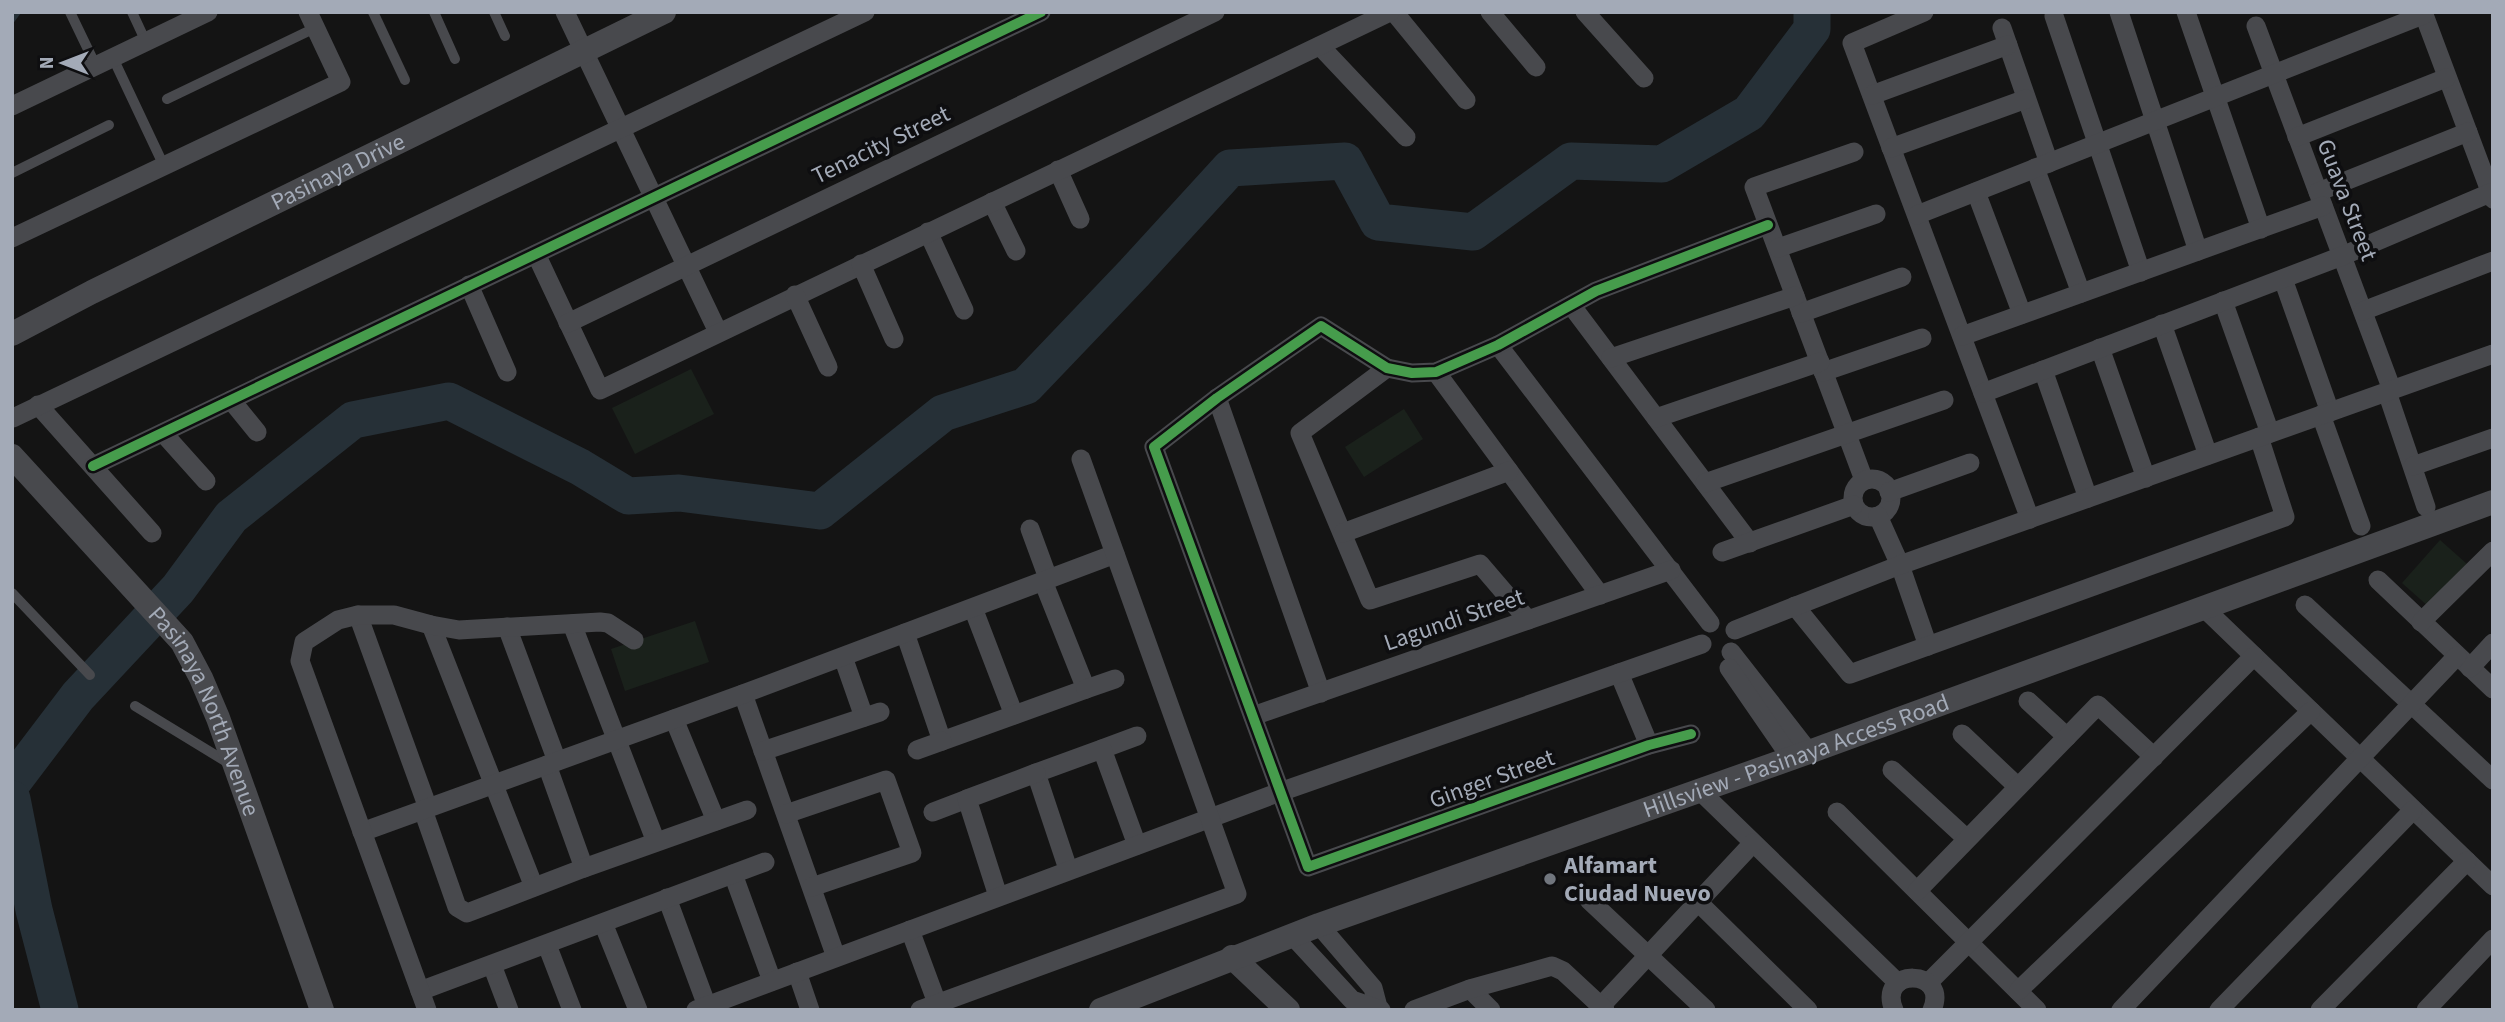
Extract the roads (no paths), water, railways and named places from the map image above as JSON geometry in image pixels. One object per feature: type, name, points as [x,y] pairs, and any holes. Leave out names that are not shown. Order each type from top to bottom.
[{"type":"street","points":[[565,12],[718,332]]},
{"type":"street","name":"Pasinaya Drive","points":[[12,334],[92,292],[664,12]]},
{"type":"street","points":[[13,418],[865,12]]},
{"type":"street","points":[[93,467],[1041,12]]},
{"type":"street","name":"Tenacity Street","points":[[568,323],[1215,12]]},
{"type":"street","points":[[536,254],[600,390],[1392,12],[1466,100]]},
{"type":"street","points":[[1490,12],[1536,67]]},
{"type":"street","points":[[1585,12],[1644,78]]},
{"type":"street","points":[[1924,12],[1852,43],[2030,519]]},
{"type":"street","points":[[2119,12],[2199,251]]},
{"type":"street","points":[[2186,12],[2262,229]]},
{"type":"street","points":[[1917,215],[2423,13],[2492,196],[1983,393]]},
{"type":"street","points":[[12,106],[199,14]]},
{"type":"street","points":[[2054,16],[2141,272]]},
{"type":"street","points":[[12,238],[341,82],[312,20]]},
{"type":"street","name":"Guava Street","points":[[2256,26],[2363,312],[2426,508]]},
{"type":"street","points":[[1872,95],[2005,36],[2026,99],[2042,166],[2081,293]]},
{"type":"street","points":[[1320,46],[1406,137]]},
{"type":"street","points":[[2297,137],[2446,78]]},
{"type":"street","points":[[1891,148],[2026,99]]},
{"type":"street","points":[[1962,336],[2262,229],[2468,132]]},
{"type":"street","points":[[1854,152],[1754,187],[1864,481]]},
{"type":"street","points":[[1058,170],[1080,219]]},
{"type":"street","points":[[1976,192],[2022,314]]},
{"type":"street","points":[[992,202],[1016,251]]},
{"type":"street","points":[[1778,248],[1876,214]]},
{"type":"street","points":[[1280,792],[1154,447],[1217,398],[1321,326],[1387,368],[1412,373],[1436,372],[1498,345],[1596,291],[1768,225]]},
{"type":"street","points":[[928,232],[964,310]]},
{"type":"street","points":[[2363,312],[2493,261]]},
{"type":"street","points":[[861,264],[894,339]]},
{"type":"street","points":[[1611,358],[1902,277]]},
{"type":"street","points":[[2283,279],[2361,526]]},
{"type":"street","points":[[469,285],[507,372]]},
{"type":"street","points":[[795,295],[828,367]]},
{"type":"street","points":[[1795,606],[1850,674],[2285,517],[2264,435],[2223,301]]},
{"type":"street","points":[[1571,305],[1750,543]]},
{"type":"street","points":[[2162,324],[2208,456]]},
{"type":"street","points":[[1656,418],[1922,338]]},
{"type":"street","points":[[1498,345],[1710,622]]},
{"type":"street","points":[[2101,348],[2146,478]]},
{"type":"street","points":[[1735,630],[1900,565],[2493,354]]},
{"type":"street","points":[[1387,368],[1300,433],[1370,600],[1480,564],[1528,620]]},
{"type":"street","points":[[2043,370],[2088,498]]},
{"type":"street","points":[[1436,372],[1600,594]]},
{"type":"street","points":[[1217,398],[1321,693]]},
{"type":"street","points":[[231,400],[257,432]]},
{"type":"street","points":[[1705,483],[1944,400]]},
{"type":"street","points":[[38,405],[152,533]]},
{"type":"street","points":[[163,433],[206,481]]},
{"type":"street","points":[[2413,466],[2493,438]]},
{"type":"street","name":"Pasinaya North Avenue","points":[[12,456],[137,596],[182,642],[218,718],[322,1010]]},
{"type":"street","points":[[910,930],[929,1006],[1237,894],[1081,459]]},
{"type":"street","points":[[1889,492],[1970,463]]},
{"type":"street","points":[[1343,533],[1509,471]]},
{"type":"street","points":[[1878,480],[1885,484],[1889,492],[1889,506],[1878,516],[1864,515],[1854,505],[1854,491],[1864,481],[1878,480]]},
{"type":"street","name":"Hillsview - Pasinaya Access Road","points":[[1101,1010],[1319,925],[1800,755],[2493,502]]},
{"type":"street","points":[[1722,552],[1854,505]]},
{"type":"street","points":[[1878,516],[1900,565],[1928,646]]},
{"type":"street","points":[[1030,529],[1045,580],[1086,690]]},
{"type":"street","points":[[2421,622],[2493,551]]},
{"type":"street","points":[[362,831],[743,694],[1115,554]]},
{"type":"street","name":"Lagundi Street","points":[[1253,716],[1671,569]]},
{"type":"street","points":[[2378,580],[2493,689]]},
{"type":"street","points":[[2305,605],[2493,780]]},
{"type":"street","points":[[2203,607],[2493,886]]},
{"type":"street","points":[[973,608],[1014,715]]},
{"type":"street","points":[[358,615],[457,907],[461,912],[467,913],[747,810]]},
{"type":"street","points":[[427,1010],[300,661],[304,642],[338,620],[358,615],[394,615],[459,630],[608,623],[634,640]]},
{"type":"street","points":[[1721,620],[1732,625],[1735,630],[1737,641],[1726,654],[1709,653],[1702,644],[1702,632],[1710,622],[1721,620]]},
{"type":"street","points":[[572,624],[656,842]]},
{"type":"street","points":[[431,625],[534,887]]},
{"type":"street","points":[[507,627],[584,868]]},
{"type":"street","points":[[905,633],[942,741]]},
{"type":"street","points":[[2121,1010],[2410,704],[2463,662],[2493,643]]},
{"type":"street","points":[[667,898],[701,1008],[730,1004],[772,981],[1068,869],[1702,644]]},
{"type":"street","points":[[1726,654],[1800,755]]},
{"type":"street","points":[[1928,983],[2254,656]]},
{"type":"street","points":[[763,751],[872,715],[843,657]]},
{"type":"street","points":[[1619,673],[1649,745]]},
{"type":"street","points":[[917,750],[1115,679]]},
{"type":"street","points":[[743,694],[836,957]]},
{"type":"street","points":[[2028,701],[2067,737]]},
{"type":"street","points":[[1917,891],[2098,705],[2154,757]]},
{"type":"street","points":[[2018,991],[2311,711]]},
{"type":"street","points":[[674,719],[716,821]]},
{"type":"street","name":"Ginger Street","points":[[1280,792],[1308,867],[1649,745],[1691,734]]},
{"type":"street","points":[[1962,734],[2018,787]]},
{"type":"street","points":[[933,812],[1137,736]]},
{"type":"street","points":[[1102,749],[1137,845]]},
{"type":"street","points":[[1892,770],[1968,839]]},
{"type":"street","points":[[1036,773],[1068,869]]},
{"type":"street","points":[[786,814],[886,780],[912,853],[812,887]]},
{"type":"street","points":[[1699,790],[1898,983]]},
{"type":"street","points":[[967,799],[998,896]]},
{"type":"street","points":[[2219,1010],[2413,810]]},
{"type":"street","points":[[1838,812],[2037,1010]]},
{"type":"street","points":[[1414,1010],[1470,989],[1552,966],[1563,971],[1603,1008],[1648,955],[1754,843]]},
{"type":"street","points":[[2320,1010],[2467,861]]},
{"type":"street","points":[[420,991],[765,862]]},
{"type":"street","points":[[733,874],[772,981]]},
{"type":"street","points":[[1589,900],[1706,1010]]},
{"type":"street","points":[[1698,902],[1808,1010]]},
{"type":"street","points":[[603,923],[638,1010]]},
{"type":"street","points":[[1319,925],[1373,988],[1379,1008]]},
{"type":"street","points":[[1292,935],[1352,1000],[1379,1008]]},
{"type":"street","points":[[547,945],[572,1010]]},
{"type":"street","points":[[2433,1007],[2489,951]]},
{"type":"street","points":[[1232,957],[1288,1010]]},
{"type":"street","points":[[492,965],[509,1010]]},
{"type":"street","points":[[797,972],[810,1010]]},
{"type":"street","points":[[1894,1010],[1891,995],[1898,983],[1909,977],[1916,977],[1928,983],[1935,998],[1932,1010]]},
{"type":"street","points":[[1470,989],[1491,1010]]},
{"type":"lane","points":[[70,12],[105,62],[164,166]]},
{"type":"lane","points":[[132,12],[146,42]]},
{"type":"lane","points":[[373,12],[405,80]]},
{"type":"lane","points":[[434,12],[455,59]]},
{"type":"lane","points":[[494,12],[505,36]]},
{"type":"lane","points":[[167,99],[312,20]]},
{"type":"lane","points":[[12,173],[109,125]]},
{"type":"lane","points":[[12,593],[90,676]]},
{"type":"lane","points":[[135,706],[235,767]]},
{"type":"waterway","points":[[12,20],[18,12]]},
{"type":"waterway","points":[[12,783],[78,696],[178,589],[231,517],[353,420],[449,401],[580,467],[628,496],[679,493],[820,511],[943,413],[1026,386],[1230,168],[1345,161],[1378,222],[1473,232],[1571,161],[1662,164],[1749,113],[1812,29],[1812,12]]},
{"type":"waterway","points":[[12,799],[34,910],[60,1010]]},
{"type":"place","name":"Alfamart Ciudad Nuevo","points":[[1550,879]]}]
